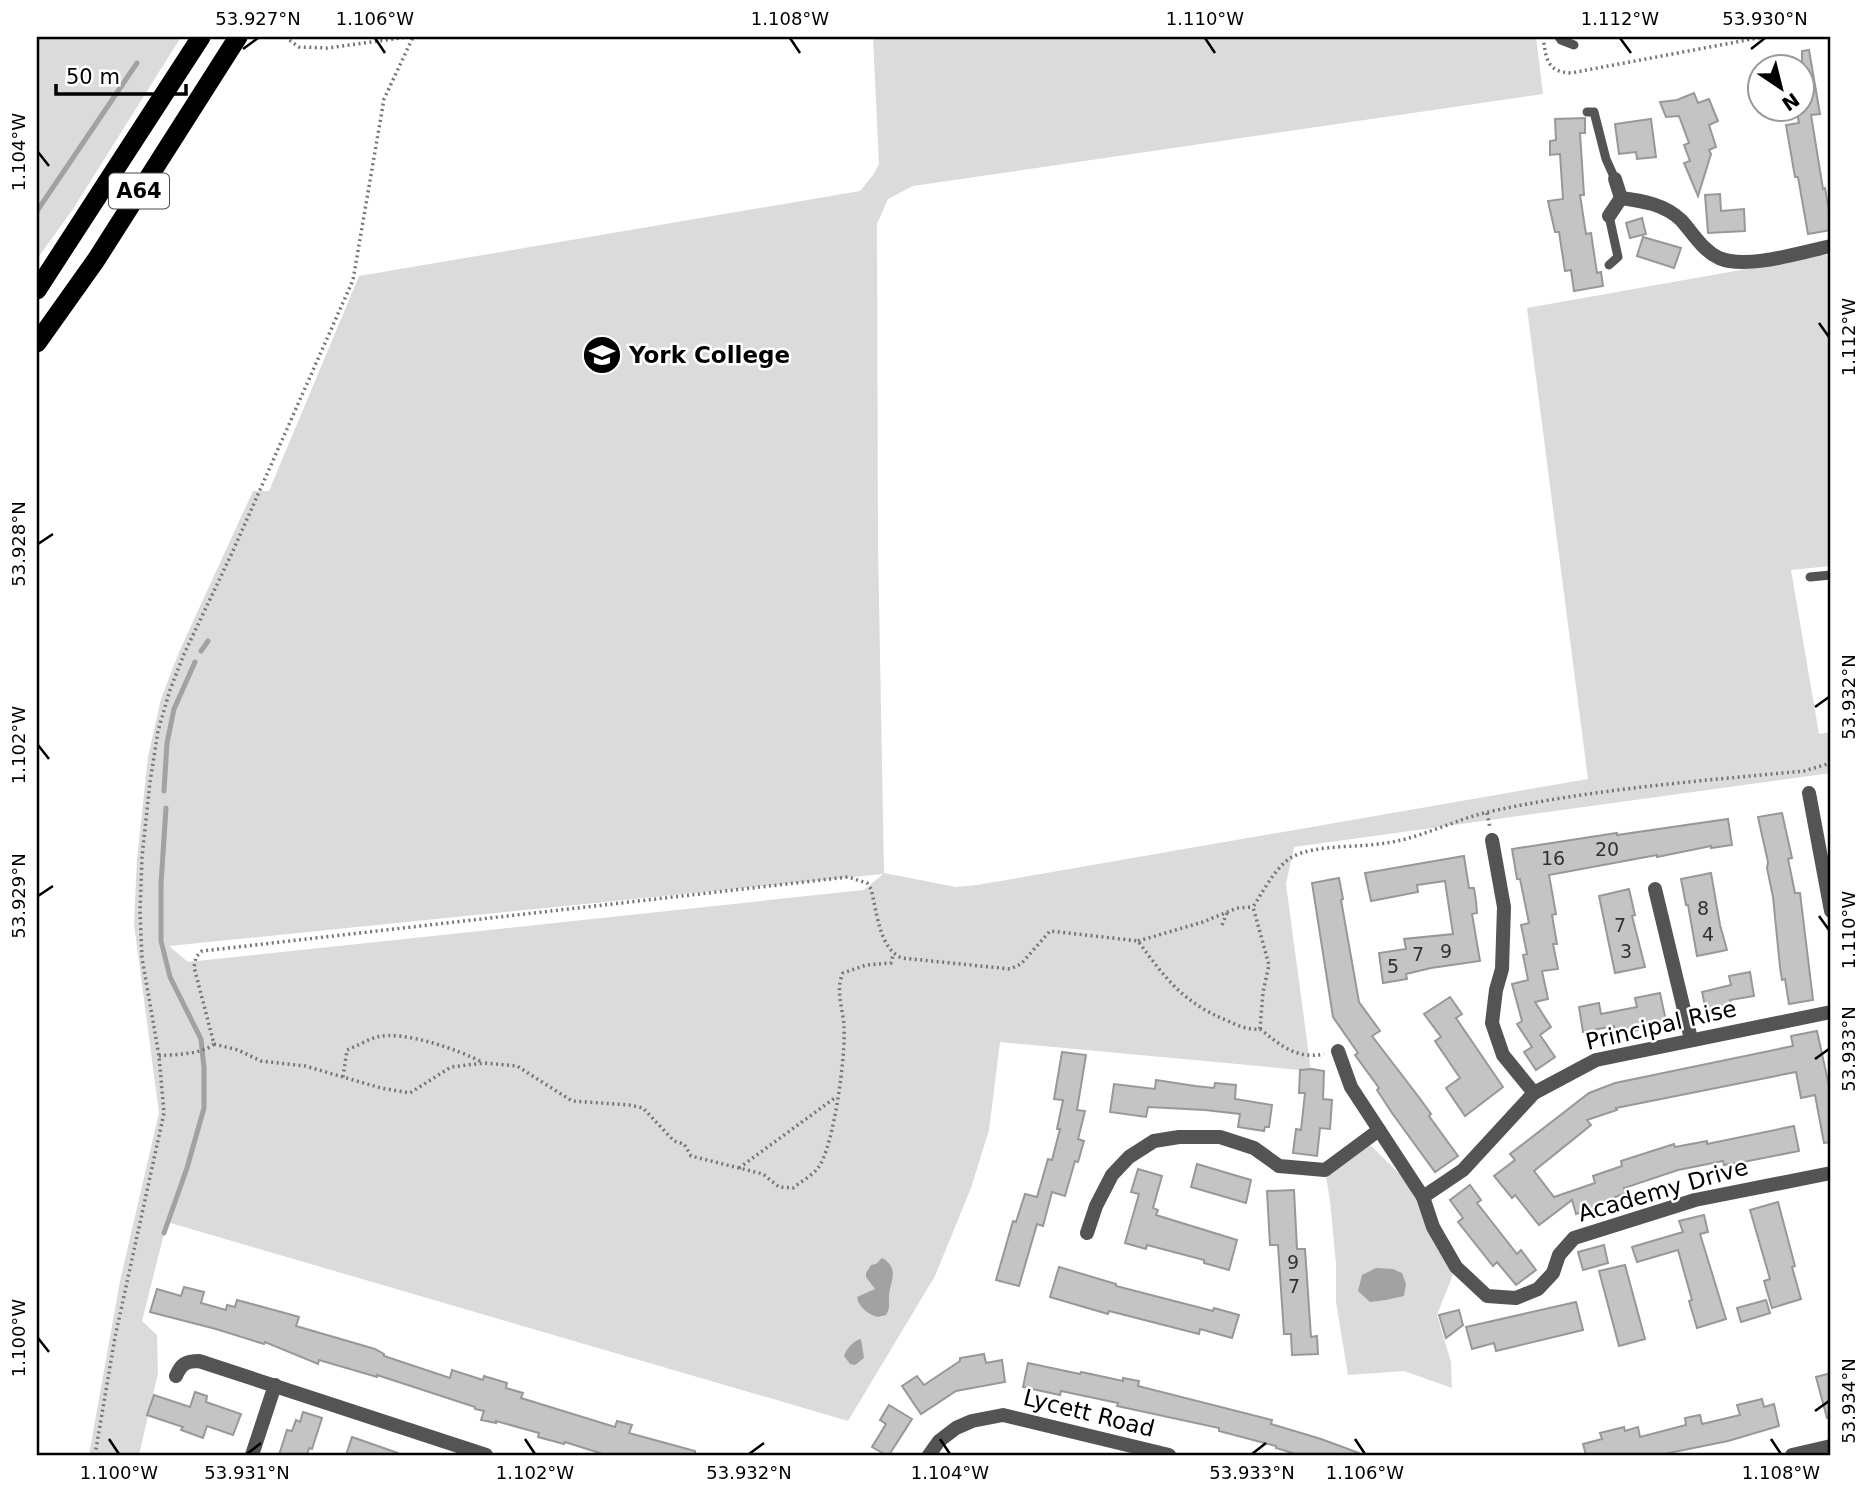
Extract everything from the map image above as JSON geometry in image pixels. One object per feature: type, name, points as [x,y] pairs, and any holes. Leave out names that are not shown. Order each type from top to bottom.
[{"type":"highway","name":"A64","points":[[37,290],[201,37]]},
{"type":"highway","name":"A64","points":[[37,343],[96,260],[238,37]]},
{"type":"street","points":[[1615,179],[1621,198]]},
{"type":"street","points":[[1609,216],[1621,198]]},
{"type":"street","points":[[1621,198],[1661,206],[1682,221],[1707,250],[1719,258],[1732,261],[1763,259],[1831,246]]},
{"type":"street","points":[[1809,793],[1831,911]]},
{"type":"street","points":[[1492,840],[1504,907],[1502,969],[1492,1023],[1503,1055],[1534,1093]]},
{"type":"street","points":[[1655,889],[1691,1039]]},
{"type":"street","name":"Principal Rise","points":[[1423,1197],[1463,1170],[1534,1093],[1595,1060],[1831,1012]]},
{"type":"street","points":[[1338,1051],[1351,1087],[1423,1197]]},
{"type":"street","points":[[1087,1233],[1096,1206],[1112,1175],[1129,1157],[1154,1141],[1178,1137],[1220,1137],[1254,1149],[1279,1166],[1325,1170],[1379,1130]]},
{"type":"street","name":"Academy Drive","points":[[1423,1197],[1433,1227],[1455,1267],[1487,1296],[1516,1298],[1538,1289],[1553,1273],[1559,1255],[1574,1238],[1695,1200],[1831,1173]]},
{"type":"street","points":[[176,1376],[180,1367],[188,1361],[199,1361],[486,1455]]},
{"type":"street","points":[[252,1455],[275,1385]]},
{"type":"street","name":"Lycett Road","points":[[929,1455],[939,1441],[956,1428],[972,1421],[1003,1415],[1169,1455]]},
{"type":"street","points":[[1792,1455],[1831,1446]]},
{"type":"lane","points":[[1559,37],[1574,45]]},
{"type":"lane","points":[[1587,112],[1594,112],[1597,118],[1603,148],[1615,179]]},
{"type":"lane","points":[[1609,216],[1618,257],[1609,265]]},
{"type":"lane","points":[[1810,578],[1831,575]]},
{"type":"path","points":[[285,37],[299,47],[327,48],[407,37]]},
{"type":"path","points":[[95,1455],[115,1337],[164,1112],[159,1056],[142,958],[140,912],[149,782],[159,732],[170,690],[184,654],[232,553],[353,280],[384,99],[413,37]]},
{"type":"path","points":[[1543,37],[1551,66],[1559,73],[1763,37]]},
{"type":"path","points":[[214,1044],[194,967],[196,957],[202,951],[848,877],[867,883],[871,889],[885,943],[893,954],[1010,969],[1021,964],[1050,931],[1138,941],[1203,922],[1237,908],[1253,907]]},
{"type":"path","points":[[1222,925],[1227,912]]},
{"type":"path","points":[[1138,941],[1170,984],[1188,1000],[1214,1016],[1253,1030],[1260,1029],[1286,1049],[1303,1055],[1338,1051]]},
{"type":"path","points":[[159,1056],[197,1051],[214,1044],[238,1050],[261,1061],[305,1066],[381,1088],[410,1093],[451,1067],[484,1063],[517,1066],[572,1101],[643,1108],[674,1141],[684,1144],[691,1156],[763,1174],[779,1187],[793,1188],[818,1167],[830,1137],[843,1072],[844,1028],[839,982],[843,973],[866,965],[891,963],[893,954]]},
{"type":"path","points":[[343,1077],[347,1050],[380,1036],[416,1039],[462,1052],[484,1063]]},
{"type":"path","points":[[739,1168],[838,1096]]},
{"type":"shaded area","points":[[37,37],[181,37],[73,209],[37,259]]},
{"type":"shaded area","points":[[873,37],[1536,37],[1543,94],[913,186],[888,199],[877,224],[878,545],[884,873],[956,887],[977,885],[1588,779],[1527,308],[1831,254],[1831,566],[1791,570],[1819,734],[1831,732],[1831,773],[1294,847],[1286,884],[1311,1071],[1000,1042],[989,1130],[971,1188],[935,1276],[848,1421],[167,1222],[142,1321],[157,1335],[158,1373],[139,1455],[89,1455],[120,1281],[159,1113],[134,924],[137,859],[148,757],[161,699],[179,652],[253,491],[269,491],[359,276],[860,191],[879,164]],"holes":[[[883,874],[864,890],[188,962],[169,946]]]},
{"type":"shaded area","points":[[1365,1140],[1423,1197],[1456,1267],[1437,1315],[1451,1362],[1452,1388],[1404,1371],[1348,1375],[1336,1302],[1336,1264],[1325,1170]]},
{"type":"shaded area","points":[[882,1258],[891,1267],[893,1277],[888,1311],[886,1315],[878,1317],[865,1310],[857,1297],[875,1289],[866,1273],[871,1265]]},
{"type":"shaded area","points":[[1376,1268],[1393,1269],[1402,1273],[1406,1284],[1404,1296],[1370,1302],[1358,1291],[1362,1275]]},
{"type":"shaded area","points":[[861,1339],[864,1358],[855,1365],[850,1364],[844,1356],[845,1353],[853,1343]]},
{"type":"building","points":[[1815,85],[1820,114],[1815,115]]},
{"type":"building","points":[[1694,93],[1698,103],[1709,99],[1718,121],[1709,125],[1716,147],[1709,150],[1711,154],[1698,196],[1684,163],[1690,161],[1684,145],[1689,143],[1679,116],[1666,117],[1660,102],[1677,100]]},
{"type":"building","points":[[1585,118],[1585,133],[1580,133],[1584,195],[1580,195],[1586,234],[1591,233],[1597,273],[1601,272],[1603,286],[1574,291],[1571,270],[1565,271],[1559,232],[1555,232],[1548,201],[1563,199],[1560,154],[1550,155],[1550,141],[1556,140],[1555,119]]},
{"type":"building","points":[[1651,119],[1656,157],[1637,159],[1636,152],[1619,154],[1615,124]]},
{"type":"building","points":[[1812,122],[1823,189],[1825,188],[1831,210],[1831,230],[1808,234],[1786,125]]},
{"type":"building","points":[[1720,194],[1721,211],[1744,209],[1745,231],[1708,233],[1705,195]]},
{"type":"building","points":[[1642,218],[1646,234],[1630,238],[1626,223]]},
{"type":"building","points":[[1643,237],[1681,248],[1674,268],[1637,256]]},
{"type":"building","points":[[1782,813],[1792,858],[1788,859],[1795,893],[1800,893],[1813,1000],[1789,1004],[1785,979],[1782,980],[1768,862],[1758,817]]},
{"type":"building","points":[[1728,819],[1732,845],[1711,846],[1549,875],[1556,914],[1552,915],[1557,944],[1553,944],[1558,969],[1542,971],[1548,999],[1535,1002],[1551,1027],[1540,1035],[1555,1057],[1536,1070],[1524,1052],[1532,1047],[1517,1024],[1522,1021],[1512,984],[1528,980],[1523,955],[1527,954],[1521,925],[1529,923],[1512,849]]},
{"type":"building","points":[[1464,856],[1469,888],[1474,888],[1476,901],[1477,913],[1472,914],[1480,961],[1431,968],[1406,974],[1407,979],[1383,983],[1379,953],[1406,949],[1404,939],[1453,934],[1445,881],[1417,885],[1418,892],[1371,901],[1365,873]]},
{"type":"building","points":[[1711,873],[1727,950],[1697,956],[1681,879]]},
{"type":"building","points":[[1339,878],[1359,1002],[1380,1031],[1372,1036],[1431,1114],[1429,1116],[1458,1156],[1435,1172],[1392,1113],[1377,1090],[1379,1088],[1355,1055],[1358,1053],[1333,1017],[1312,883]]},
{"type":"building","points":[[1629,889],[1635,915],[1632,916],[1645,967],[1615,973],[1599,896]]},
{"type":"building","points":[[1750,972],[1754,996],[1730,1000],[1732,1010],[1707,1015],[1702,992],[1731,985],[1729,976]]},
{"type":"building","points":[[1660,993],[1666,1021],[1616,1034],[1614,1026],[1583,1032],[1579,1007],[1599,1003],[1601,1014],[1637,1007],[1635,998]]},
{"type":"building","points":[[1450,997],[1462,1014],[1456,1018],[1503,1087],[1465,1116],[1446,1088],[1460,1078],[1435,1041],[1441,1037],[1424,1014]]},
{"type":"building","points":[[1817,1031],[1831,1095],[1831,1142],[1824,1143],[1815,1095],[1801,1098],[1796,1072],[1616,1108],[1617,1110],[1587,1120],[1591,1125],[1534,1171],[1554,1197],[1595,1183],[1593,1176],[1622,1166],[1621,1161],[1674,1144],[1675,1147],[1707,1141],[1707,1144],[1794,1126],[1799,1151],[1724,1165],[1723,1161],[1678,1170],[1624,1188],[1626,1193],[1576,1214],[1572,1200],[1539,1225],[1515,1195],[1512,1198],[1494,1176],[1515,1160],[1510,1154],[1589,1093],[1615,1083],[1793,1046],[1791,1036]]},
{"type":"building","points":[[1062,1052],[1086,1055],[1077,1110],[1085,1111],[1078,1139],[1084,1141],[1065,1196],[1052,1192],[1043,1226],[1037,1224],[1019,1286],[996,1280],[1013,1221],[1016,1222],[1025,1194],[1037,1197],[1048,1159],[1052,1160],[1060,1129],[1057,1129],[1063,1100],[1054,1099]]},
{"type":"building","points":[[1300,1070],[1324,1071],[1323,1099],[1332,1100],[1330,1129],[1320,1128],[1317,1156],[1293,1153],[1296,1129],[1301,1130],[1305,1093],[1299,1093]]},
{"type":"building","points":[[1156,1080],[1214,1088],[1215,1083],[1236,1085],[1235,1099],[1272,1105],[1269,1127],[1265,1127],[1264,1131],[1238,1127],[1240,1114],[1205,1110],[1148,1107],[1146,1117],[1110,1112],[1114,1084],[1155,1089]]},
{"type":"building","points":[[1197,1164],[1251,1180],[1246,1203],[1191,1187]]},
{"type":"building","points":[[1138,1169],[1162,1176],[1153,1208],[1158,1210],[1156,1215],[1237,1240],[1229,1270],[1204,1263],[1204,1260],[1147,1245],[1146,1249],[1125,1243],[1139,1194],[1131,1192]]},
{"type":"building","points":[[1470,1185],[1481,1200],[1477,1203],[1517,1254],[1521,1250],[1536,1270],[1516,1285],[1497,1262],[1493,1266],[1458,1222],[1463,1218],[1450,1200]]},
{"type":"building","points":[[1294,1190],[1297,1249],[1305,1249],[1311,1337],[1317,1336],[1318,1354],[1292,1355],[1291,1334],[1284,1334],[1278,1245],[1270,1245],[1267,1191]]},
{"type":"building","points":[[1778,1202],[1801,1299],[1772,1308],[1764,1281],[1770,1279],[1750,1210]]},
{"type":"building","points":[[1704,1215],[1708,1232],[1700,1234],[1726,1319],[1697,1328],[1678,1250],[1637,1262],[1632,1247],[1683,1232],[1679,1221]]},
{"type":"building","points":[[1604,1245],[1608,1263],[1583,1270],[1578,1252]]},
{"type":"building","points":[[1625,1265],[1645,1339],[1619,1346],[1599,1271]]},
{"type":"building","points":[[1059,1267],[1116,1286],[1239,1315],[1232,1338],[1200,1329],[1199,1334],[1109,1311],[1108,1314],[1050,1297]]},
{"type":"building","points":[[184,1287],[204,1292],[201,1303],[226,1310],[227,1305],[235,1307],[237,1300],[299,1317],[296,1326],[375,1349],[384,1356],[450,1378],[452,1370],[483,1380],[484,1376],[507,1383],[506,1388],[523,1393],[521,1398],[615,1427],[617,1421],[632,1425],[629,1433],[695,1451],[695,1455],[606,1455],[565,1442],[564,1444],[538,1437],[539,1433],[496,1421],[481,1420],[484,1411],[475,1407],[377,1375],[319,1360],[318,1364],[265,1342],[264,1344],[150,1312],[157,1289],[181,1296]]},
{"type":"building","points":[[1766,1300],[1770,1313],[1741,1322],[1737,1308]]},
{"type":"building","points":[[1576,1302],[1583,1330],[1496,1351],[1494,1343],[1472,1349],[1466,1327]]},
{"type":"building","points":[[1459,1310],[1463,1325],[1446,1338],[1439,1315]]},
{"type":"building","points":[[984,1354],[986,1363],[1002,1360],[1005,1382],[956,1391],[921,1414],[902,1386],[917,1376],[924,1385],[960,1361],[960,1358]]},
{"type":"building","points":[[1028,1363],[1123,1381],[1123,1378],[1139,1381],[1138,1386],[1272,1420],[1271,1424],[1321,1439],[1359,1455],[1299,1455],[1219,1431],[1219,1428],[1117,1406],[1118,1403],[1061,1391],[1060,1395],[1023,1387]]},
{"type":"building","points":[[1831,1373],[1831,1418],[1827,1418],[1816,1377]]},
{"type":"building","points":[[195,1392],[207,1396],[206,1402],[241,1414],[233,1435],[207,1426],[203,1438],[181,1430],[183,1427],[147,1415],[154,1395],[190,1407]]},
{"type":"building","points":[[1762,1399],[1764,1407],[1774,1404],[1779,1426],[1728,1441],[1659,1455],[1586,1455],[1583,1444],[1602,1439],[1600,1433],[1624,1427],[1625,1431],[1638,1427],[1640,1437],[1686,1425],[1685,1418],[1700,1415],[1702,1424],[1740,1415],[1737,1405]]},
{"type":"building","points":[[889,1405],[912,1419],[889,1455],[886,1455],[872,1447],[886,1424],[880,1420]]},
{"type":"building","points":[[303,1412],[322,1418],[312,1449],[309,1448],[307,1455],[279,1455],[287,1430],[292,1431],[296,1420],[300,1422]]},
{"type":"building","points":[[352,1437],[398,1453],[398,1455],[346,1455]]},
{"type":"waterway","points":[[37,211],[137,63]]},
{"type":"waterway","points":[[201,651],[208,641]]},
{"type":"waterway","points":[[164,791],[167,743],[174,709],[195,662]]},
{"type":"waterway","points":[[164,1233],[204,1108],[201,1039],[170,977],[161,941],[161,884],[166,808]]},
{"type":"place","name":"York College","points":[[602,355]]}]
